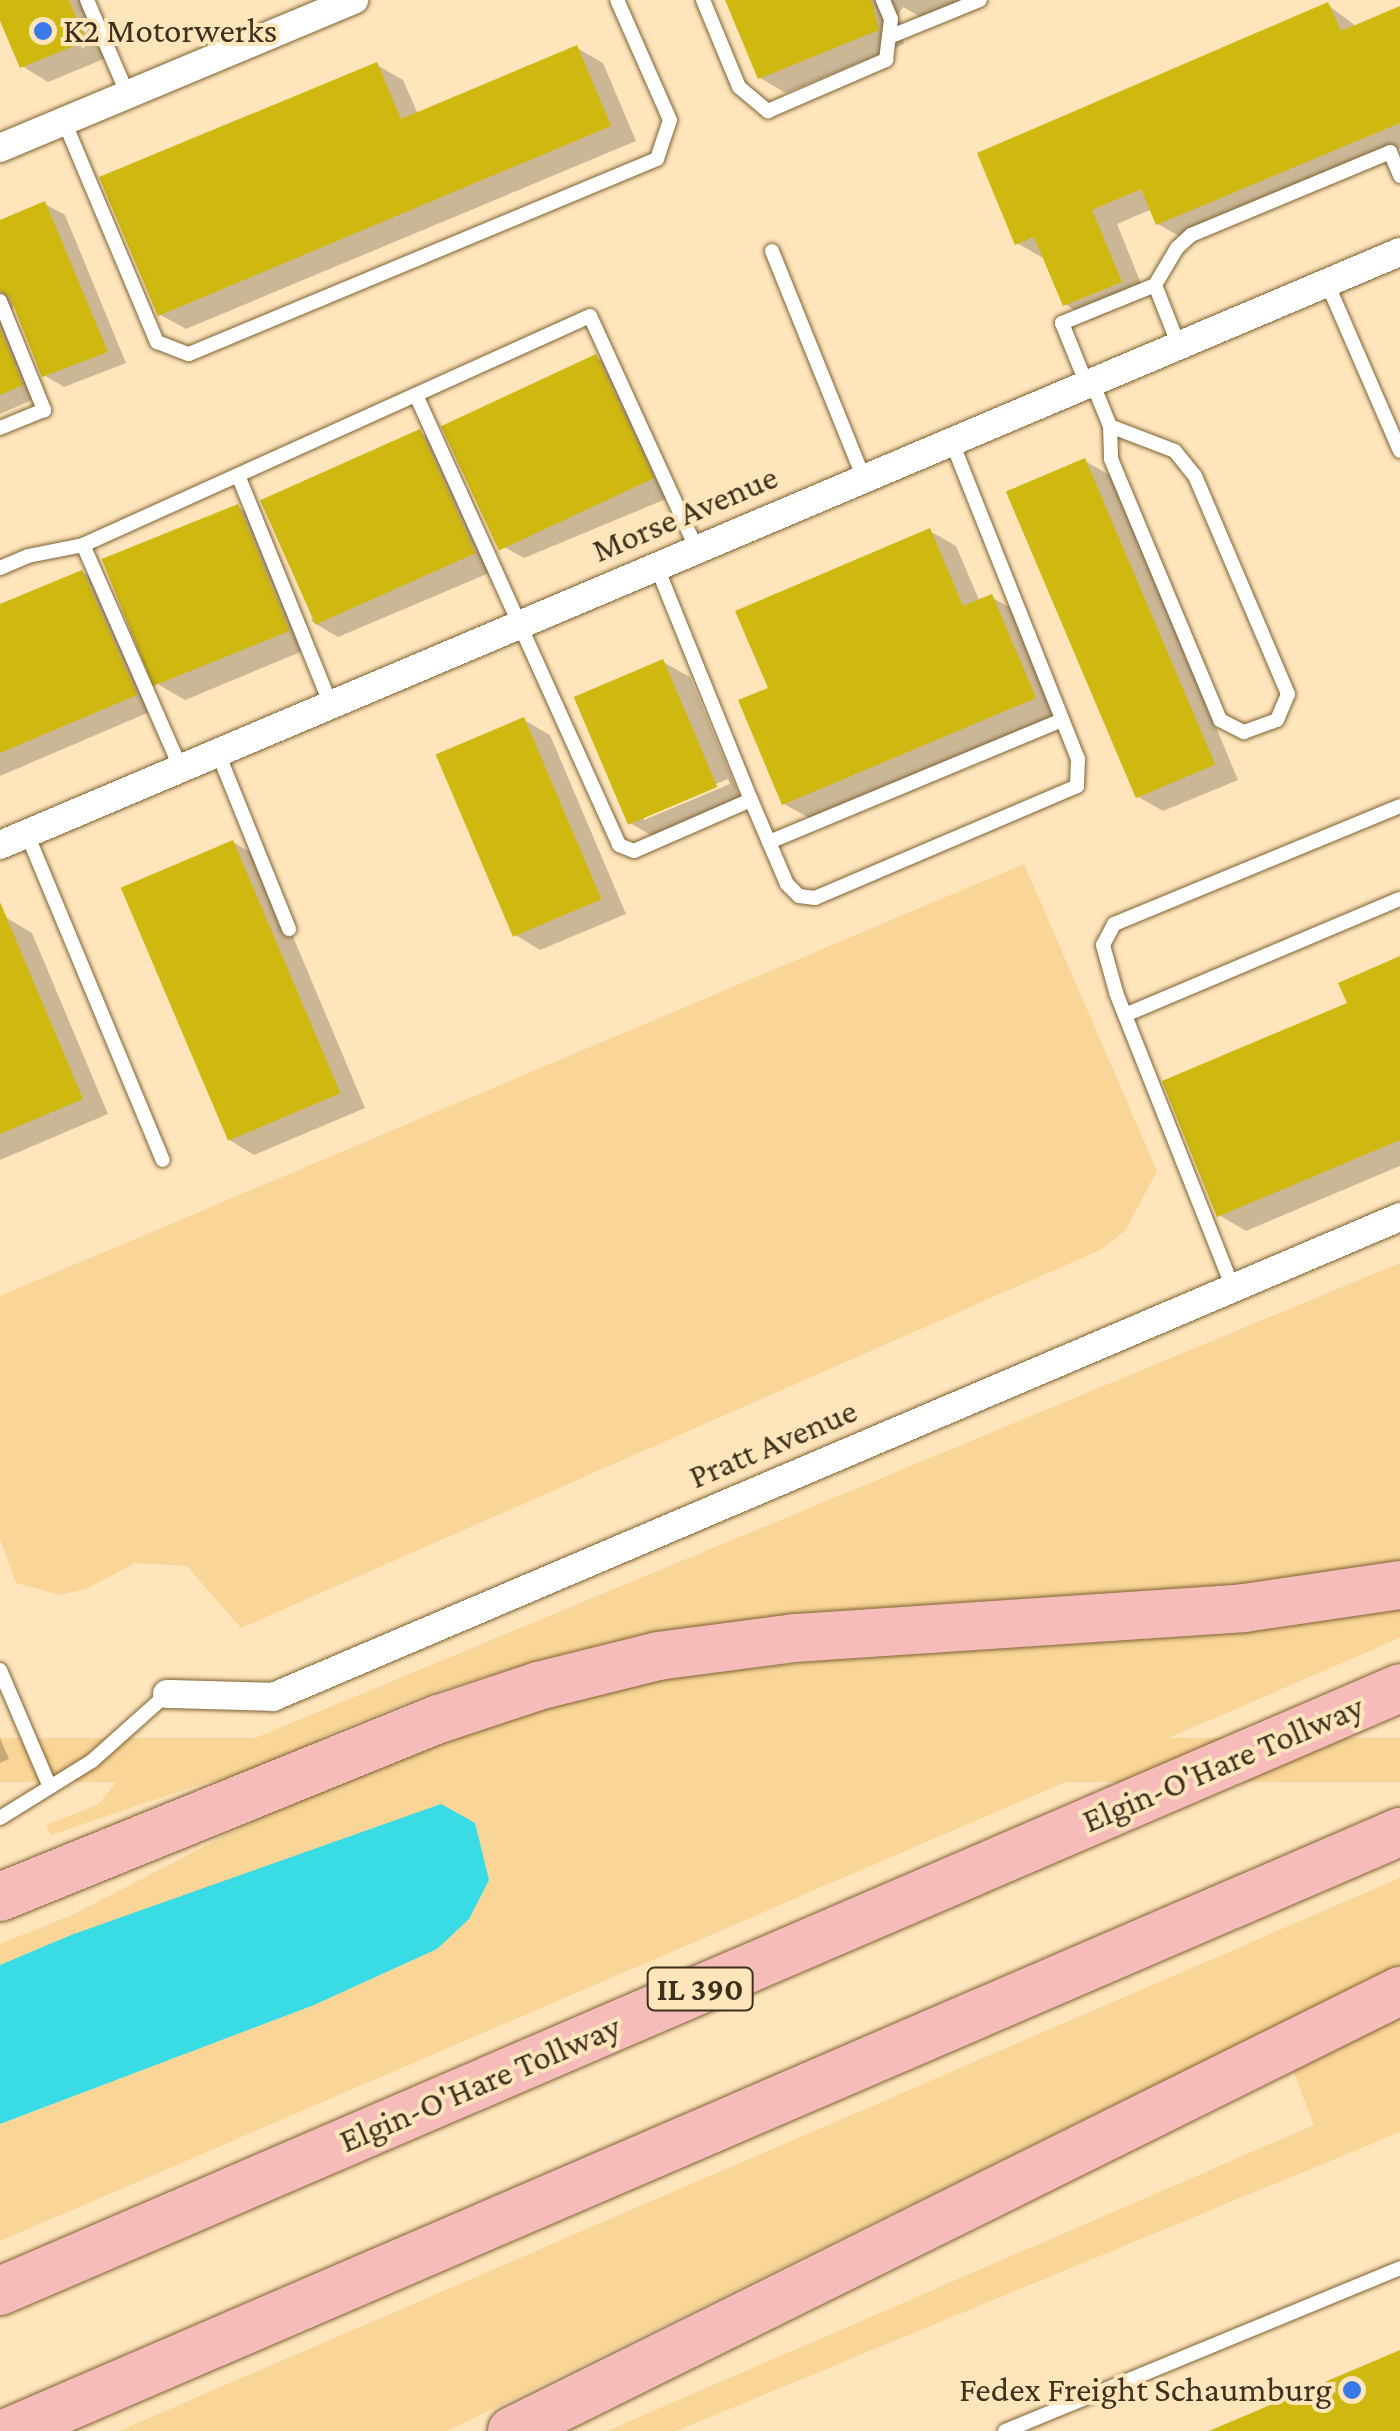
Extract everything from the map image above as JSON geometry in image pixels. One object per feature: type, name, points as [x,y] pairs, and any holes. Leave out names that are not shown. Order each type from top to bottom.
[{"type":"highway","points":[[0,1897],[439,1719],[538,1686],[658,1656],[795,1638],[1244,1608],[1400,1585]]},
{"type":"highway","name":"Elgin-O'Hare Tollway","points":[[0,2291],[1400,1688]]},
{"type":"highway","points":[[10,2431],[1400,1832]]},
{"type":"highway","points":[[512,2431],[1400,1991]]},
{"type":"street","points":[[0,148],[354,0]]},
{"type":"street","name":"Morse Avenue","points":[[0,845],[1400,252]]},
{"type":"street","name":"Pratt Avenue","points":[[167,1694],[274,1698],[1400,1217]]},
{"type":"lane","points":[[64,121],[157,342],[189,354],[657,159],[670,120],[616,0]]},
{"type":"lane","points":[[703,0],[739,87],[768,110],[886,60],[891,19],[884,0]]},
{"type":"lane","points":[[889,38],[980,0]]},
{"type":"lane","points":[[91,1],[128,95]]},
{"type":"lane","points":[[1110,426],[1176,452],[1195,476],[1288,694],[1277,720],[1244,732],[1220,720],[1112,460],[1110,426],[1062,323],[1155,285],[1176,248],[1191,236],[1390,152],[1400,176]]},
{"type":"lane","points":[[772,251],[864,480]]},
{"type":"lane","points":[[1327,283],[1400,451]]},
{"type":"lane","points":[[1155,285],[1180,346]]},
{"type":"lane","points":[[0,301],[44,410],[0,428]]},
{"type":"lane","points":[[0,568],[28,556],[83,545],[590,316],[696,550]]},
{"type":"lane","points":[[416,394],[622,849],[634,852],[751,800]]},
{"type":"lane","points":[[657,567],[787,884],[799,896],[816,898],[1077,786],[1078,759],[952,442]]},
{"type":"lane","points":[[238,475],[331,705]]},
{"type":"lane","points":[[83,545],[181,769]]},
{"type":"lane","points":[[769,842],[1062,720]]},
{"type":"lane","points":[[218,753],[289,929]]},
{"type":"lane","points":[[1233,1288],[1125,1015],[1102,945],[1114,924],[1400,806]]},
{"type":"lane","points":[[26,834],[163,1160]]},
{"type":"lane","points":[[1125,1015],[1400,900]]},
{"type":"lane","points":[[0,1670],[50,1786]]},
{"type":"lane","points":[[0,1818],[92,1762],[167,1694]]},
{"type":"lane","points":[[1004,2431],[1400,2268]]},
{"type":"shaded area","points":[[1024,864],[1157,1171],[1125,1231],[1100,1250],[241,1628],[187,1566],[135,1563],[88,1588],[60,1595],[16,1583],[0,1539],[0,1296]]},
{"type":"shaded area","points":[[1400,1263],[1400,1560],[1336,1575],[1238,1586],[689,1627],[566,1653],[431,1693],[225,1776],[51,1835],[46,1825],[99,1804],[127,1768],[161,1777]]},
{"type":"shaded area","points":[[1400,1608],[1400,1638],[0,2241],[0,2124],[314,2005],[437,1949],[71,1935],[0,1965],[0,1944],[72,1915],[255,1820],[460,1732],[653,1679],[859,1657],[1214,1634]]},
{"type":"shaded area","points":[[0,1738],[1400,1738],[1400,1782],[0,1782]]},
{"type":"shaded area","points":[[1400,1878],[1400,1965],[447,2431],[119,2431]]},
{"type":"shaded area","points":[[1400,2015],[1400,2132],[676,2431],[607,2431],[1314,2125],[1293,2070]]},
{"type":"water","points":[[441,1804],[475,1823],[489,1880],[469,1919],[437,1949],[314,2005],[0,2124],[0,1965],[71,1935]]},
{"type":"building","name":"K2 Motorwerks","points":[[0,0],[69,0],[86,41],[20,68],[0,21]]},
{"type":"building","points":[[725,0],[871,0],[879,30],[758,79]]},
{"type":"building","points":[[1328,2],[1341,31],[1400,6],[1400,123],[1156,225],[1141,189],[1092,210],[1122,282],[1063,306],[1034,237],[1015,245],[977,153]]},
{"type":"building","points":[[577,45],[611,126],[158,316],[99,177],[377,62],[401,119]]},
{"type":"building","points":[[45,201],[108,352],[42,377],[10,297],[0,291],[0,220]]},
{"type":"building","points":[[0,329],[23,385],[0,395]]},
{"type":"building","points":[[596,354],[654,478],[499,550],[441,426]]},
{"type":"building","points":[[420,429],[475,553],[315,624],[260,500]]},
{"type":"building","points":[[1085,458],[1215,765],[1136,798],[1006,492]]},
{"type":"building","points":[[238,504],[289,631],[153,686],[102,559]]},
{"type":"building","points":[[930,528],[963,606],[992,594],[1036,698],[782,805],[738,700],[768,688],[735,611]]},
{"type":"building","points":[[82,570],[137,695],[0,753],[0,604]]},
{"type":"building","points":[[663,659],[717,787],[628,825],[574,697]]},
{"type":"building","points":[[524,717],[601,899],[513,937],[436,755]]},
{"type":"building","points":[[233,840],[340,1093],[228,1141],[121,888]]},
{"type":"building","points":[[0,902],[83,1099],[0,1134]]},
{"type":"building","points":[[1400,956],[1400,1140],[1217,1217],[1162,1081],[1347,1003],[1338,983]]},
{"type":"building","name":"Fedex Freight Schaumburg","points":[[1400,2350],[1400,2431],[1209,2431]]},
{"type":"place","name":"K2 Motorwerks","points":[[43,31]]},
{"type":"place","name":"Fedex Freight Schaumburg","points":[[1352,2390]]}]
